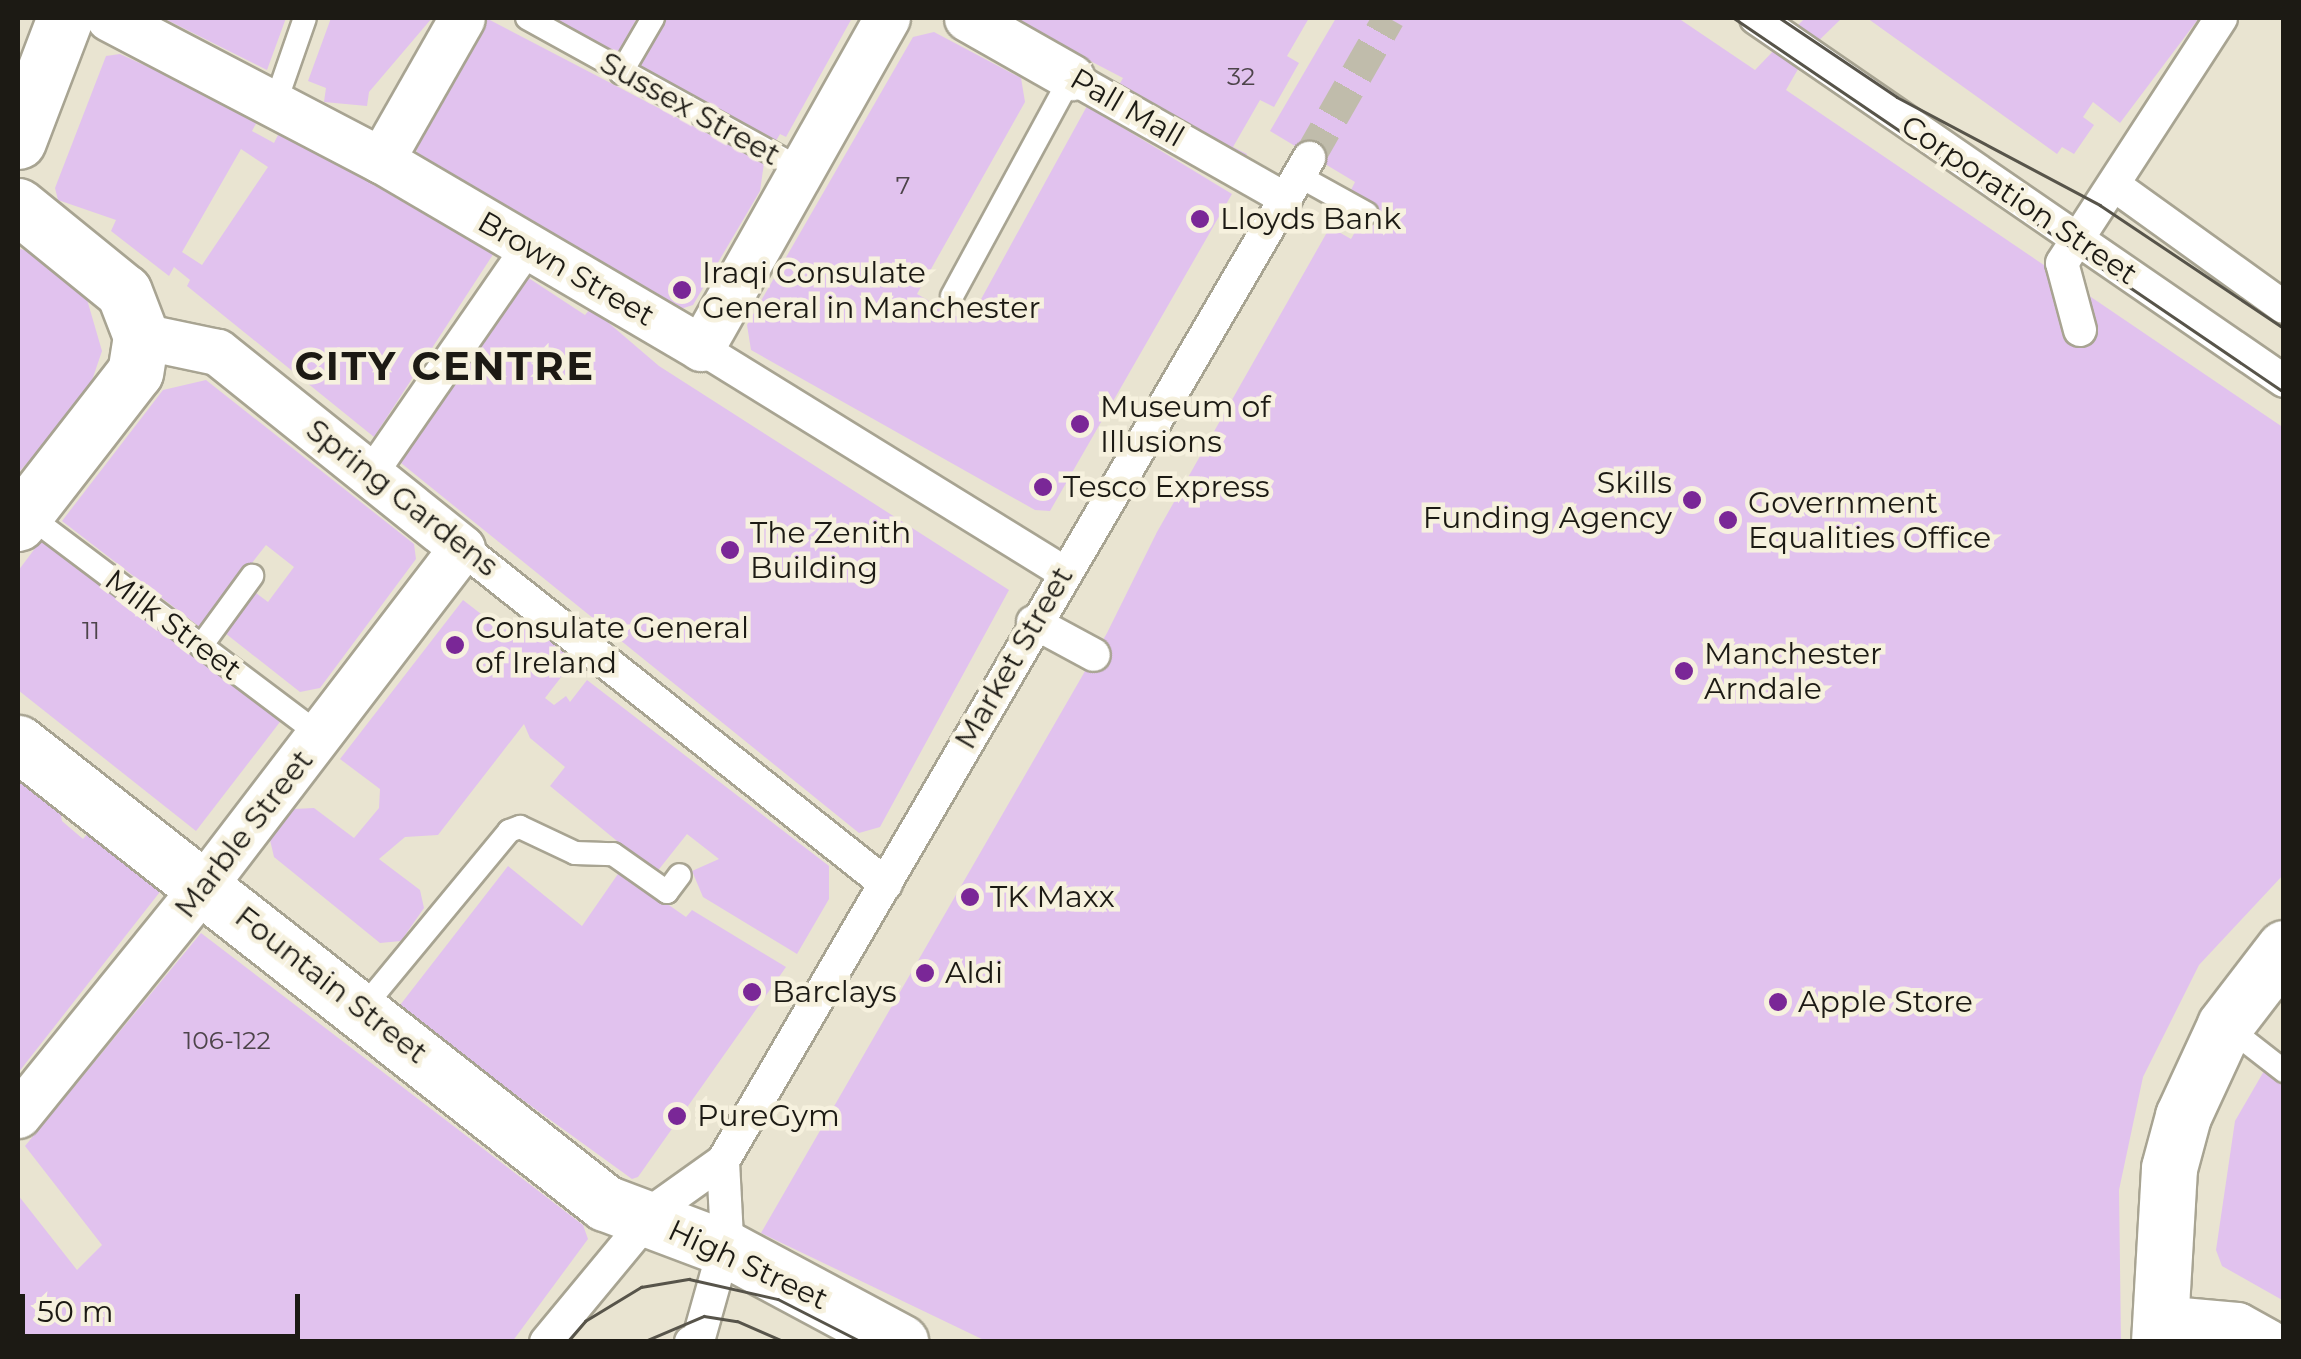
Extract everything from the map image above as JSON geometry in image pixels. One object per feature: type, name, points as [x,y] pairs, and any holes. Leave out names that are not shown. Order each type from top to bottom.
[{"type":"street","points":[[18,141],[64,18]]},
{"type":"street","name":"Brown Street","points":[[109,18],[381,160],[701,348],[1064,572]]},
{"type":"street","points":[[381,160],[462,18]]},
{"type":"street","points":[[701,348],[887,18]]},
{"type":"street","name":"Pall Mall","points":[[967,18],[1071,77],[1298,178]]},
{"type":"street","name":"Corporation Street","points":[[1756,18],[2069,252],[2284,381]]},
{"type":"street","points":[[2080,330],[2069,252],[2221,18]]},
{"type":"street","name":"Market Street","points":[[546,1342],[648,1219],[723,1161],[886,884],[1033,622],[1298,178]]},
{"type":"street","points":[[2114,185],[2284,307]]},
{"type":"street","points":[[18,206],[124,292],[141,336],[135,372],[20,514]]},
{"type":"street","points":[[371,474],[528,247]]},
{"type":"street","name":"Spring Gardens","points":[[141,336],[217,352],[886,884]]},
{"type":"street","name":"Marble Street","points":[[18,1115],[204,886],[462,548]]},
{"type":"street","points":[[1033,622],[1094,656]]},
{"type":"street","name":"Fountain Street","points":[[18,743],[605,1203],[648,1219]]},
{"type":"street","points":[[2268,1342],[2237,1325],[2159,1330],[2169,1168],[2184,1116],[2225,1025],[2284,948]]},
{"type":"street","points":[[692,1342],[698,1341],[724,1248],[723,1161]]},
{"type":"street","name":"High Street","points":[[648,1219],[724,1248],[900,1342]]},
{"type":"lane","points":[[275,104],[305,18]]},
{"type":"lane","name":"Sussex Street","points":[[527,18],[802,170]]},
{"type":"lane","points":[[621,73],[654,18]]},
{"type":"lane","points":[[952,296],[1071,77]]},
{"type":"lane","points":[[1298,178],[1366,213]]},
{"type":"lane","name":"Milk Street","points":[[20,514],[321,736]]},
{"type":"lane","points":[[201,646],[252,576]]},
{"type":"lane","points":[[362,1009],[509,831],[520,827],[575,854],[613,854],[667,892],[680,876]]},
{"type":"lane","points":[[2225,1025],[2284,1071]]},
{"type":"building","points":[[163,18],[286,18],[267,70]]},
{"type":"building","points":[[331,18],[432,18],[369,92],[367,106],[324,102],[326,88],[308,81]]},
{"type":"building","points":[[486,18],[764,163],[760,191],[693,305],[677,310],[417,157],[416,141]]},
{"type":"building","points":[[547,18],[637,18],[616,56]]},
{"type":"building","points":[[666,18],[852,18],[786,137],[780,134],[774,144],[637,67]]},
{"type":"building","points":[[1008,18],[1309,18],[1287,56],[1299,63],[1274,107],[1260,100],[1233,147],[1247,154],[1244,160],[1115,92],[1123,78]]},
{"type":"building","name":"Manchester Arndale","points":[[1336,18],[1678,18],[1755,70],[1805,18],[1842,18],[1809,50],[1786,90],[2284,428],[2284,874],[2199,965],[2143,1077],[2119,1190],[2121,1342],[988,1342],[761,1233],[1107,633],[1157,532],[1330,227],[1351,239],[1372,202],[1351,190],[1355,182],[1270,131]]},
{"type":"building","points":[[1867,18],[2199,18],[2120,123],[2093,102],[2083,117],[2094,125],[2074,154],[2062,147],[2057,154]]},
{"type":"building","points":[[934,32],[1021,78],[1025,102],[917,294],[968,323],[1087,106],[1232,194],[1050,511],[1035,510],[751,350],[747,325],[913,37]]},
{"type":"building","points":[[120,54],[259,118],[252,131],[274,143],[281,129],[494,253],[374,437],[187,286],[190,280],[174,267],[169,276],[111,231],[116,220],[58,200],[55,188],[106,56]],"holes":[[[241,149],[268,167],[202,265],[182,252]]]},
{"type":"building","points":[[18,248],[39,255],[86,296],[102,351],[86,398],[18,473]]},
{"type":"building","name":"The Zenith Building","points":[[524,275],[585,315],[590,309],[597,313],[659,366],[1009,590],[880,827],[859,833],[396,459]]},
{"type":"building","points":[[206,380],[414,544],[416,559],[320,688],[300,692],[225,633],[256,593],[268,602],[294,567],[266,545],[201,628],[62,521],[163,390]]},
{"type":"building","points":[[42,539],[283,718],[196,831],[18,690],[18,571]]},
{"type":"building","points":[[463,600],[503,631],[514,618],[529,619],[571,653],[572,663],[545,698],[554,705],[566,696],[570,702],[587,680],[829,866],[829,899],[797,954],[703,897],[692,871],[719,859],[687,834],[656,873],[550,786],[565,767],[530,738],[524,724],[438,835],[405,837],[379,859],[420,890],[424,908],[401,941],[380,943],[274,857],[270,840],[294,809],[314,808],[354,838],[379,808],[380,789],[340,759]]},
{"type":"building","points":[[18,782],[59,805],[62,821],[83,839],[89,832],[163,888],[18,1073]]},
{"type":"building","points":[[508,866],[582,926],[620,871],[686,917],[692,910],[786,967],[638,1177],[632,1179],[397,1009]]},
{"type":"building","points":[[201,933],[583,1225],[588,1239],[512,1342],[18,1342],[18,1195],[77,1270],[102,1245],[25,1146]]},
{"type":"building","points":[[2264,1071],[2284,1087],[2284,1301],[2222,1266],[2216,1250],[2235,1121]]},
{"type":"tunnel","points":[[1309,158],[1389,18]]},
{"type":"tram line","points":[[1734,18],[2284,392]]},
{"type":"tram line","points":[[1780,18],[1897,97],[2100,205],[2284,328]]},
{"type":"tram line","points":[[567,1342],[585,1321],[641,1287],[689,1279],[778,1299],[862,1342]]},
{"type":"tram line","points":[[643,1342],[704,1316],[737,1321],[785,1342]]},
{"type":"place","name":"Lloyds Bank","points":[[1200,219]]},
{"type":"place","name":"Iraqi Consulate General in Manchester","points":[[682,290]]},
{"type":"place","name":"Museum of Illusions","points":[[1080,424]]},
{"type":"place","name":"Tesco Express","points":[[1043,487]]},
{"type":"place","name":"Skills Funding Agency","points":[[1692,500]]},
{"type":"place","name":"Government Equalities Office","points":[[1728,520]]},
{"type":"place","name":"The Zenith Building","points":[[730,550]]},
{"type":"place","name":"Consulate General of Ireland","points":[[455,645]]},
{"type":"place","name":"Manchester Arndale","points":[[1684,671]]},
{"type":"place","name":"TK Maxx","points":[[970,897]]},
{"type":"place","name":"Aldi","points":[[925,973]]},
{"type":"place","name":"Barclays","points":[[752,992]]},
{"type":"place","name":"Apple Store","points":[[1778,1002]]},
{"type":"place","name":"PureGym","points":[[677,1116]]},
{"type":"district","name":"CITY CENTRE","points":[[445,366]]}]
